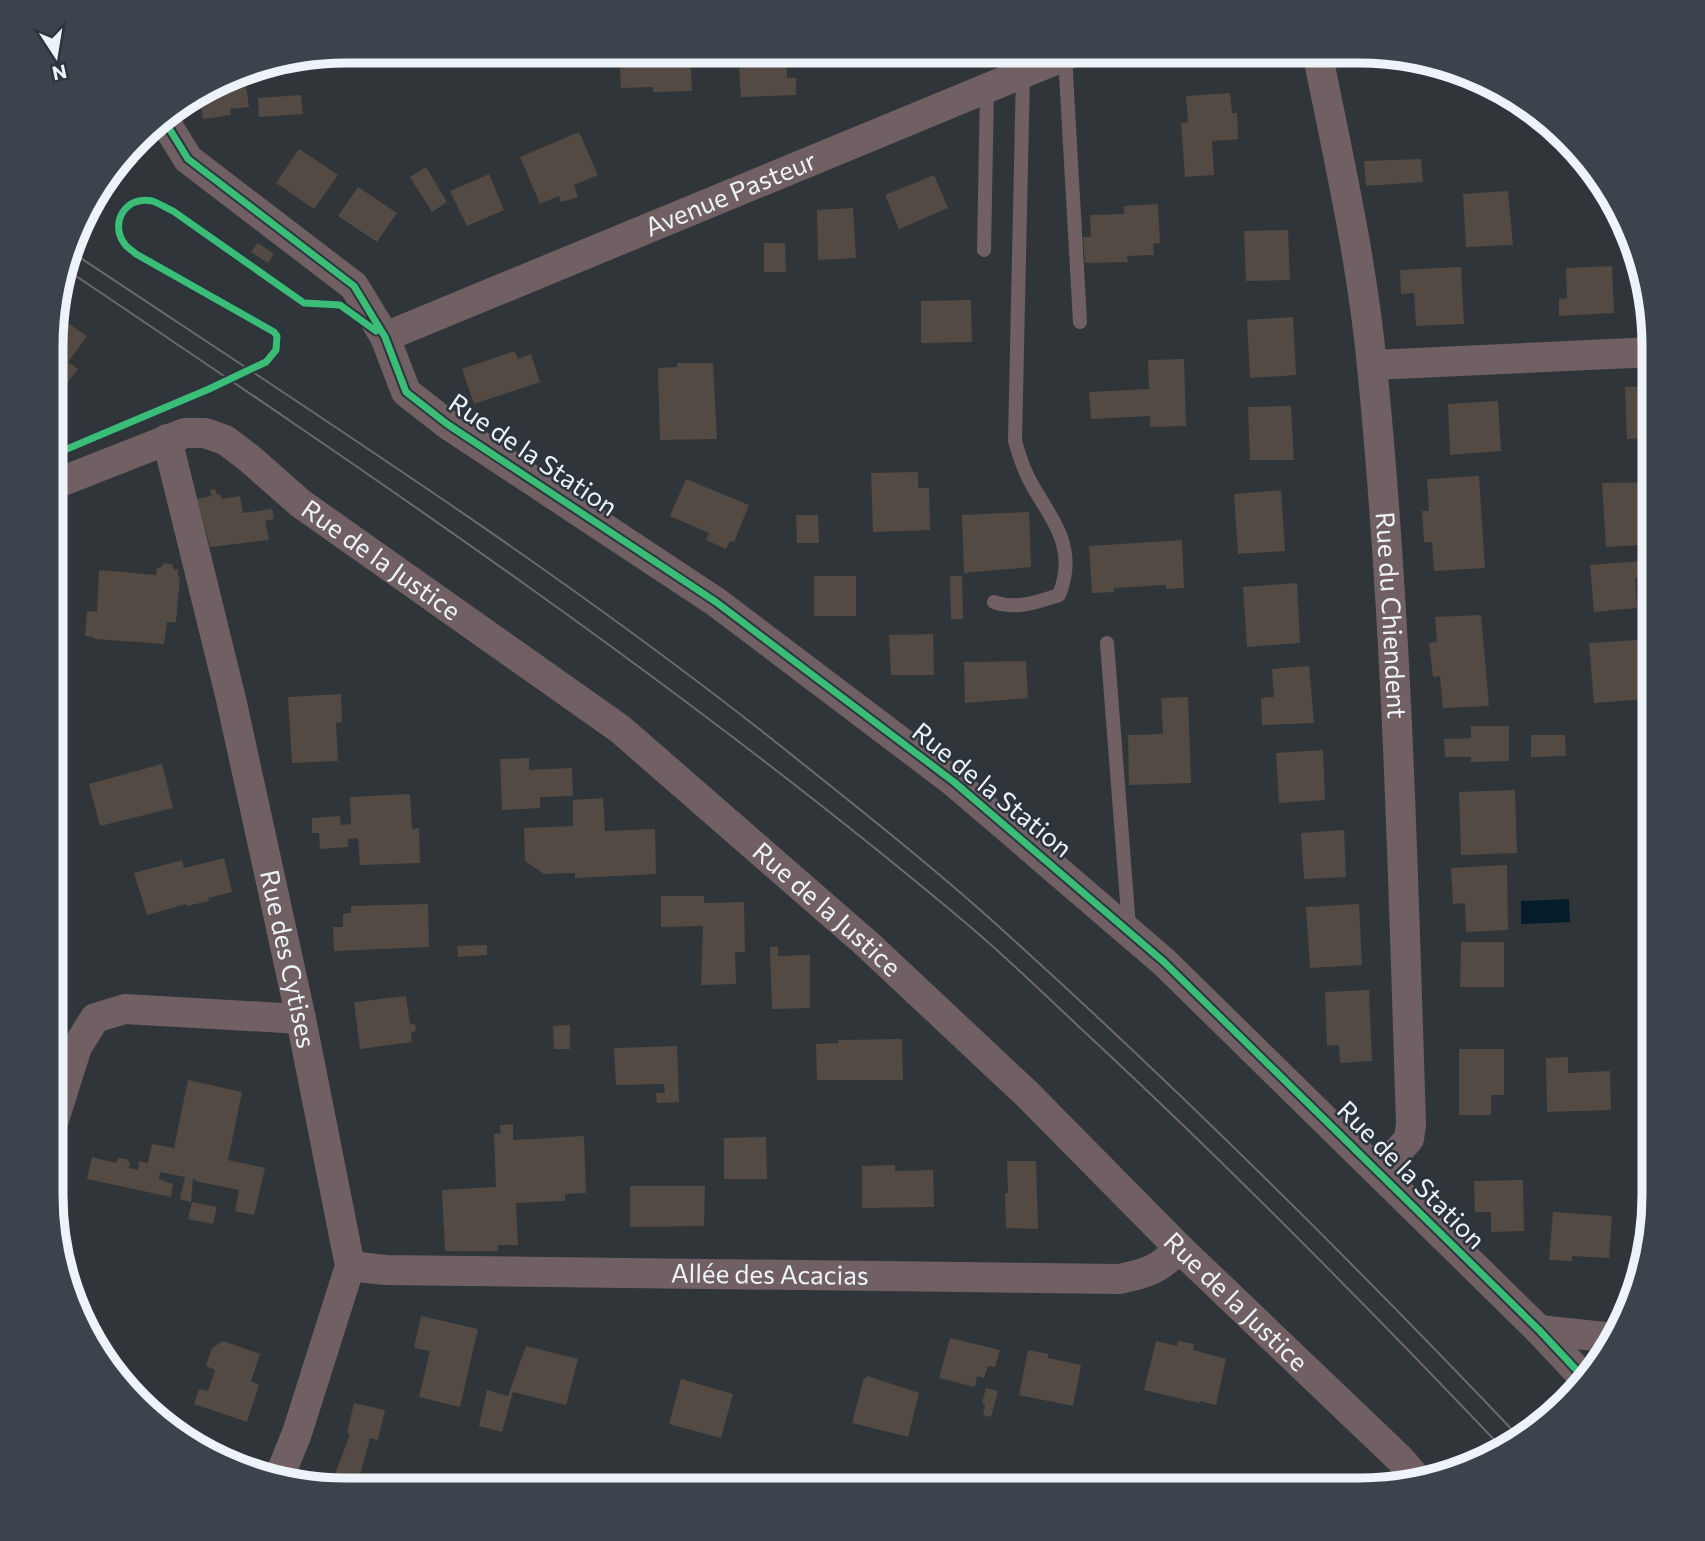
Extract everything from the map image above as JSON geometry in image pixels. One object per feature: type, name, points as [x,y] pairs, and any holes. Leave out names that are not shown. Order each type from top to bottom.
[{"type":"street","name":"Avenue Pasteur","points":[[385,337],[1048,63]]},
{"type":"street","name":"Rue du Chiendent","points":[[1319,63],[1358,259],[1372,365],[1389,569],[1412,1124],[1409,1139],[1379,1172]]},
{"type":"street","name":"Rue de la Station","points":[[168,126],[188,159],[354,286],[385,337],[406,392],[447,424],[716,602],[954,782],[1164,962],[1579,1373]]},
{"type":"street","points":[[1372,365],[1642,353]]},
{"type":"street","name":"Rue de la Justice","points":[[63,481],[185,433],[205,433],[225,440],[300,503],[620,729],[867,944],[1027,1094],[1179,1248],[1412,1473]]},
{"type":"street","name":"Rue des Cytises","points":[[167,439],[230,699],[301,1019],[350,1266],[297,1433],[282,1470]]},
{"type":"street","points":[[63,1091],[77,1047],[95,1018],[125,1009],[301,1019]]},
{"type":"street","name":"Allée des Acacias","points":[[350,1266],[384,1270],[1119,1279],[1143,1275],[1159,1268],[1179,1248]]},
{"type":"street","points":[[1539,1331],[1603,1337]]},
{"type":"lane","points":[[1071,63],[1080,322]]},
{"type":"lane","points":[[994,602],[1009,607],[1039,602],[1059,595],[1066,578],[1066,551],[1057,527],[1030,481],[1015,442],[1023,73]]},
{"type":"lane","points":[[984,250],[987,89]]},
{"type":"lane","points":[[1107,643],[1129,932]]},
{"type":"water","points":[[1569,899],[1570,922],[1521,924],[1521,901]]},
{"type":"building","points":[[620,63],[691,63],[692,91],[653,92],[653,87],[621,88]]},
{"type":"building","points":[[739,63],[787,63],[787,78],[796,78],[796,95],[741,97]]},
{"type":"building","points":[[817,63],[854,63],[817,65]]},
{"type":"building","points":[[293,68],[294,72],[263,76]]},
{"type":"building","points":[[246,82],[249,107],[230,109],[231,115],[203,119],[201,103]]},
{"type":"building","points":[[1230,93],[1232,113],[1237,113],[1238,139],[1212,141],[1214,175],[1185,177],[1181,123],[1188,122],[1186,96]]},
{"type":"building","points":[[301,95],[303,114],[259,117],[258,98]]},
{"type":"building","points":[[579,132],[598,175],[574,185],[578,197],[561,202],[559,196],[540,204],[520,157]]},
{"type":"building","points":[[299,149],[338,175],[314,209],[276,183]]},
{"type":"building","points":[[1421,159],[1423,182],[1366,186],[1364,161]]},
{"type":"building","points":[[426,167],[447,202],[432,212],[410,177]]},
{"type":"building","points":[[489,174],[504,210],[467,226],[450,191]]},
{"type":"building","points":[[934,175],[948,208],[899,229],[885,195]]},
{"type":"building","points":[[358,187],[397,213],[377,242],[338,216]]},
{"type":"building","points":[[1508,191],[1513,245],[1466,247],[1463,194]]},
{"type":"building","points":[[1158,204],[1160,243],[1153,244],[1154,255],[1127,256],[1128,262],[1085,263],[1083,237],[1091,237],[1090,215],[1124,214],[1124,206]]},
{"type":"building","points":[[853,208],[856,258],[818,260],[817,210]]},
{"type":"building","points":[[1288,230],[1290,280],[1246,281],[1244,231]]},
{"type":"building","points":[[258,243],[274,254],[268,263],[251,252]]},
{"type":"building","points":[[764,243],[785,243],[786,272],[764,272]]},
{"type":"building","points":[[1612,266],[1614,313],[1559,316],[1559,299],[1567,298],[1566,268]]},
{"type":"building","points":[[1461,267],[1464,324],[1416,326],[1414,293],[1401,294],[1400,270]]},
{"type":"building","points":[[971,300],[972,342],[921,343],[921,301]]},
{"type":"building","points":[[1293,317],[1296,375],[1250,378],[1247,320]]},
{"type":"building","points":[[64,321],[87,336],[68,362],[78,369],[63,389]]},
{"type":"building","points":[[515,351],[518,359],[531,354],[540,382],[474,404],[462,369]]},
{"type":"building","points":[[1184,359],[1186,426],[1150,427],[1150,416],[1091,419],[1089,392],[1149,389],[1148,360]]},
{"type":"building","points":[[677,363],[713,363],[717,439],[660,440],[658,368],[677,367]]},
{"type":"building","points":[[1642,386],[1642,438],[1627,439],[1625,387]]},
{"type":"building","points":[[1498,401],[1501,451],[1450,455],[1448,404]]},
{"type":"building","points":[[1291,406],[1294,460],[1250,460],[1248,407]]},
{"type":"building","points":[[918,472],[918,488],[929,488],[930,530],[873,532],[871,473]]},
{"type":"building","points":[[1479,476],[1485,568],[1434,571],[1432,542],[1424,542],[1422,511],[1429,511],[1427,479]]},
{"type":"building","points":[[686,479],[749,505],[734,542],[730,541],[726,549],[706,540],[709,533],[670,516]]},
{"type":"building","points":[[1642,482],[1641,545],[1606,547],[1602,483]]},
{"type":"building","points":[[215,489],[222,499],[240,496],[243,513],[272,509],[274,519],[265,521],[269,540],[210,547],[197,499],[211,496],[210,490]]},
{"type":"building","points":[[1281,490],[1285,551],[1238,554],[1234,494]]},
{"type":"building","points":[[1029,512],[1031,567],[964,573],[962,515]]},
{"type":"building","points":[[796,515],[818,515],[819,543],[797,543]]},
{"type":"building","points":[[1182,540],[1184,588],[1166,589],[1166,585],[1114,588],[1114,592],[1092,593],[1089,546]]},
{"type":"building","points":[[1641,561],[1642,578],[1635,578],[1637,608],[1594,612],[1590,565]]},
{"type":"building","points":[[164,563],[172,564],[174,570],[178,569],[180,577],[176,622],[167,622],[164,644],[85,636],[87,611],[97,612],[99,570],[156,575],[157,568]]},
{"type":"building","points":[[814,576],[856,576],[856,616],[814,616]]},
{"type":"building","points":[[950,576],[962,576],[963,619],[951,619]]},
{"type":"building","points":[[1297,583],[1300,643],[1247,647],[1243,587]]},
{"type":"building","points":[[1481,615],[1489,706],[1443,708],[1440,676],[1433,677],[1429,643],[1437,642],[1435,617]]},
{"type":"building","points":[[933,634],[934,675],[891,675],[889,635]]},
{"type":"building","points":[[1642,640],[1642,699],[1594,703],[1589,643]]},
{"type":"building","points":[[1026,661],[1028,698],[965,703],[964,662]]},
{"type":"building","points":[[1309,666],[1314,723],[1262,725],[1261,698],[1274,697],[1272,669]]},
{"type":"building","points":[[341,694],[342,722],[336,723],[338,761],[292,763],[288,697]]},
{"type":"building","points":[[1188,697],[1191,783],[1129,785],[1128,735],[1163,734],[1161,698]]},
{"type":"building","points":[[1471,726],[1509,726],[1509,761],[1471,762],[1471,757],[1445,757],[1444,739],[1471,738]]},
{"type":"building","points":[[1531,735],[1565,735],[1566,756],[1531,757]]},
{"type":"building","points":[[1323,750],[1325,800],[1279,803],[1276,753]]},
{"type":"building","points":[[529,758],[529,770],[572,768],[573,796],[540,797],[540,808],[502,810],[500,759]]},
{"type":"building","points":[[162,764],[173,808],[100,826],[89,784]]},
{"type":"building","points":[[1515,790],[1517,853],[1461,855],[1459,792]]},
{"type":"building","points":[[410,794],[412,829],[419,828],[420,863],[360,865],[358,838],[348,839],[348,847],[320,849],[319,833],[312,833],[312,818],[340,816],[341,825],[351,824],[350,797]]},
{"type":"building","points":[[603,798],[605,831],[655,829],[656,874],[575,878],[575,873],[544,874],[525,861],[524,828],[573,826],[573,800]]},
{"type":"building","points":[[1344,830],[1346,877],[1304,879],[1301,833]]},
{"type":"building","points":[[224,858],[232,892],[208,898],[209,901],[187,906],[186,904],[147,915],[134,873],[182,860],[184,868]]},
{"type":"building","points":[[1507,865],[1508,930],[1466,932],[1465,903],[1453,904],[1451,868]]},
{"type":"building","points":[[661,896],[704,896],[704,903],[744,902],[745,952],[735,952],[736,984],[701,985],[703,926],[661,927]]},
{"type":"building","points":[[428,904],[429,947],[334,951],[333,927],[343,927],[343,914],[351,913],[351,906]]},
{"type":"building","points":[[1359,904],[1362,965],[1310,968],[1306,907]]},
{"type":"building","points":[[1461,942],[1504,942],[1504,987],[1460,987]]},
{"type":"building","points":[[487,945],[487,955],[458,957],[457,946]]},
{"type":"building","points":[[770,947],[778,947],[778,956],[810,955],[810,1008],[772,1009]]},
{"type":"building","points":[[1369,990],[1372,1061],[1340,1063],[1339,1045],[1327,1046],[1325,992]]},
{"type":"building","points":[[406,996],[410,1024],[415,1024],[416,1031],[411,1032],[412,1042],[360,1049],[354,1002]]},
{"type":"building","points":[[570,1025],[570,1049],[554,1049],[553,1026]]},
{"type":"building","points":[[902,1039],[903,1080],[817,1080],[816,1044],[839,1043],[838,1040]]},
{"type":"building","points":[[677,1046],[679,1102],[657,1103],[656,1093],[665,1093],[664,1084],[616,1085],[614,1048]]},
{"type":"building","points":[[1459,1049],[1504,1049],[1504,1095],[1491,1095],[1491,1115],[1459,1115]]},
{"type":"building","points":[[1568,1057],[1568,1073],[1610,1071],[1611,1110],[1547,1112],[1546,1058]]},
{"type":"building","points":[[188,1080],[242,1092],[228,1160],[265,1168],[254,1215],[235,1211],[239,1190],[195,1181],[196,1179],[193,1179],[191,1202],[180,1199],[185,1177],[160,1172],[159,1179],[173,1184],[171,1197],[87,1179],[92,1157],[116,1163],[118,1158],[126,1159],[130,1163],[129,1168],[138,1170],[139,1161],[148,1163],[152,1144],[174,1148]]},
{"type":"building","points":[[513,1124],[513,1140],[584,1136],[586,1193],[565,1194],[565,1201],[516,1203],[518,1245],[498,1245],[498,1251],[445,1251],[442,1190],[496,1187],[494,1134],[501,1133],[500,1125]]},
{"type":"building","points":[[766,1137],[767,1179],[724,1179],[724,1138]]},
{"type":"building","points":[[1007,1161],[1036,1161],[1038,1229],[1006,1228]]},
{"type":"building","points":[[895,1165],[895,1171],[933,1170],[934,1207],[862,1208],[862,1166]]},
{"type":"building","points":[[1523,1180],[1524,1231],[1491,1232],[1491,1212],[1475,1212],[1474,1181]]},
{"type":"building","points":[[630,1186],[705,1186],[704,1226],[630,1227]]},
{"type":"building","points":[[192,1202],[217,1207],[213,1224],[188,1219]]},
{"type":"building","points":[[1553,1212],[1612,1216],[1609,1258],[1572,1256],[1572,1261],[1549,1260]]},
{"type":"building","points":[[421,1316],[478,1329],[460,1407],[419,1397],[430,1351],[414,1348]]},
{"type":"building","points":[[950,1338],[1000,1350],[995,1367],[988,1366],[984,1378],[977,1376],[975,1387],[939,1378]]},
{"type":"building","points":[[223,1341],[260,1354],[251,1381],[259,1385],[247,1422],[194,1404],[199,1389],[208,1391],[215,1370],[206,1366],[212,1348]]},
{"type":"building","points":[[1156,1341],[1177,1346],[1178,1341],[1194,1344],[1193,1350],[1226,1359],[1216,1405],[1144,1390]]},
{"type":"building","points":[[526,1346],[578,1359],[566,1405],[513,1392],[502,1432],[479,1426],[487,1390],[508,1396]]},
{"type":"building","points":[[1028,1350],[1048,1354],[1048,1358],[1081,1365],[1073,1406],[1019,1395]]},
{"type":"building","points":[[867,1376],[919,1393],[908,1437],[852,1423],[864,1378]]},
{"type":"building","points":[[681,1379],[733,1394],[721,1438],[669,1424]]},
{"type":"building","points":[[986,1388],[998,1391],[991,1417],[983,1415],[985,1405],[982,1403]]},
{"type":"building","points":[[354,1403],[385,1410],[378,1440],[370,1438],[359,1478],[334,1477],[350,1434],[347,1433]]},
{"type":"tram line","points":[[78,256],[336,427],[598,608],[768,736],[934,870],[1056,979],[1192,1107],[1391,1304],[1514,1432]]},
{"type":"tram line","points":[[73,274],[295,424],[524,584],[638,666],[859,835],[999,952],[1144,1088],[1351,1292],[1497,1442]]},
{"type":"cycle path","points":[[168,126],[188,159],[354,286],[385,337],[406,392],[447,424],[716,602],[954,782],[1164,962],[1539,1330],[1579,1373]]},
{"type":"cycle path","points":[[63,451],[209,389],[266,362],[276,350],[277,336],[274,332],[126,246],[120,235],[120,219],[128,206],[135,202],[152,201],[173,211],[304,303],[340,305],[376,331]]}]
